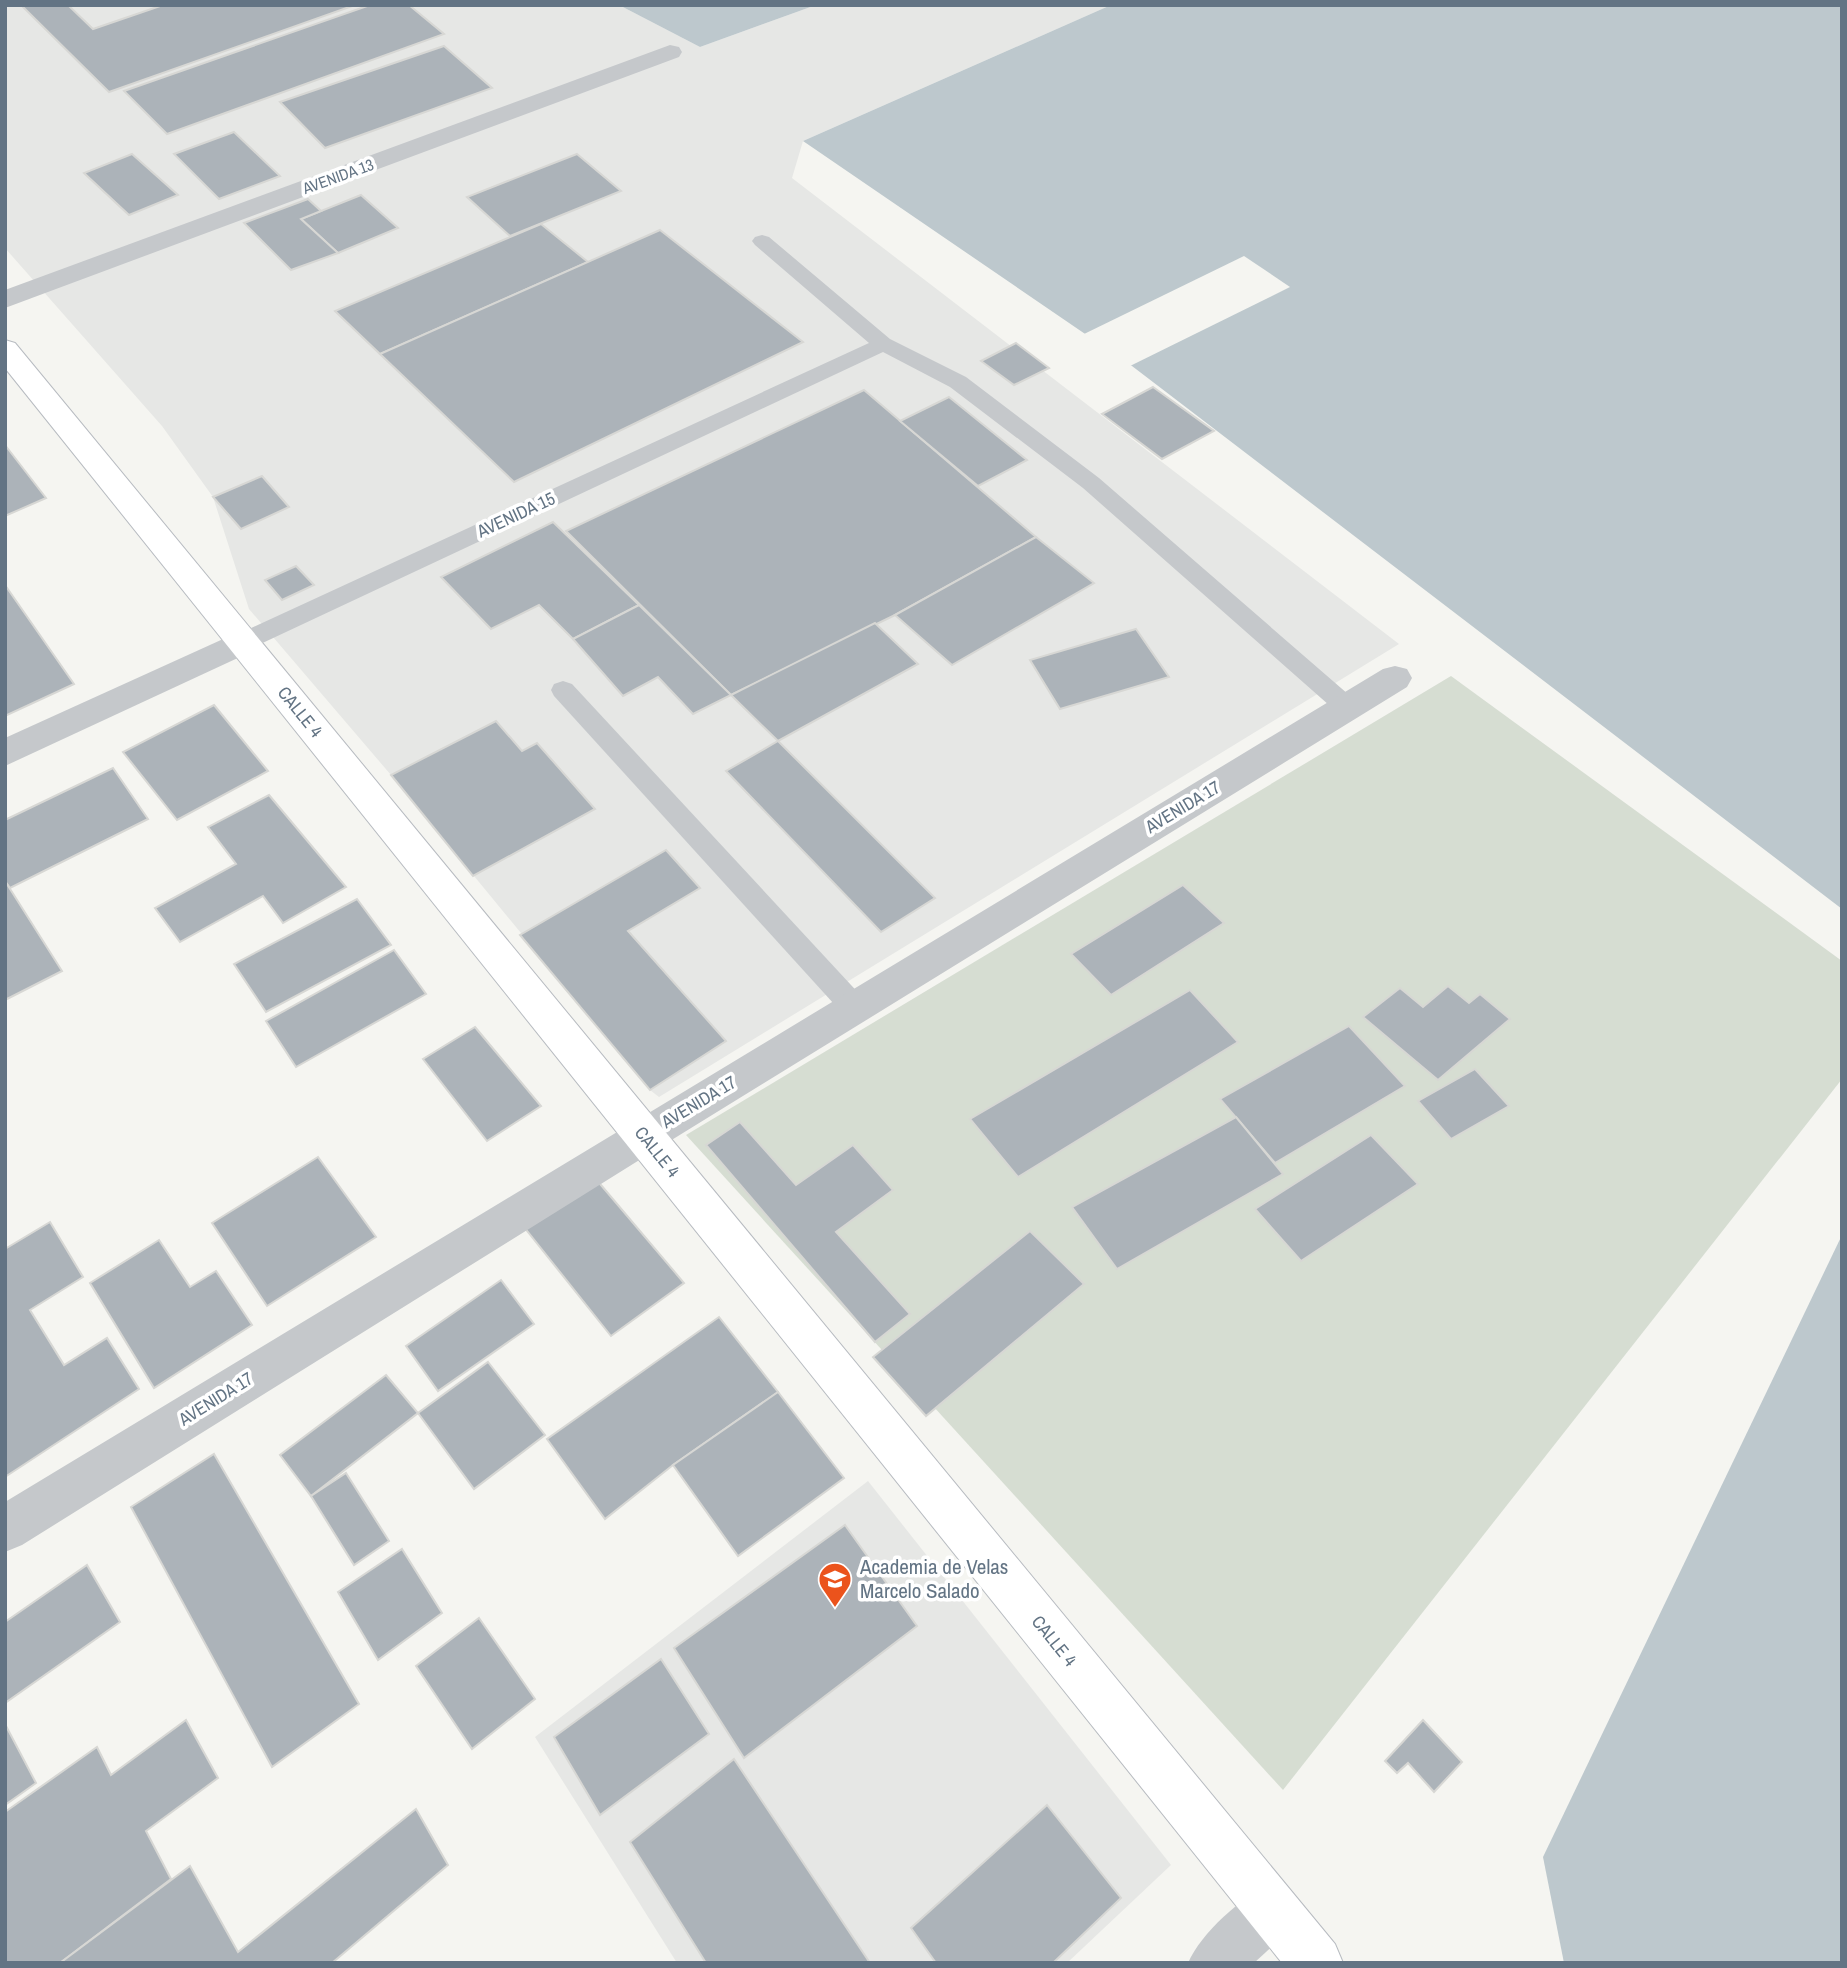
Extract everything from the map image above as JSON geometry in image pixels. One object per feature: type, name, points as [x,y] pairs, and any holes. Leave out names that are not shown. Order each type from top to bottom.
[{"type":"street","name":"AVENIDA 13","points":[[5,300],[670,52]]},
{"type":"street","name":"CALLE 4","points":[[5,349],[1312,1958]]},
{"type":"street","name":"AVENIDA 15","points":[[5,753],[243,642]]},
{"type":"street","name":"AVENIDA 17","points":[[5,1529],[1395,678]]},
{"type":"street","points":[[1215,1963],[1272,1910]]},
{"type":"lane","points":[[762,241],[883,344],[958,382],[1091,483],[1347,707]]},
{"type":"lane","name":"AVENIDA 15","points":[[243,642],[883,344]]},
{"type":"lane","points":[[563,690],[855,1007]]},
{"type":"shaded area","points":[[5,5],[619,5],[700,47],[816,5],[1111,5],[803,141],[792,178],[1399,644],[659,1097],[650,1090],[391,775],[249,609],[213,497],[162,426],[5,248]]},
{"type":"shaded area","points":[[619,5],[816,5],[700,47]]},
{"type":"shaded area","points":[[1111,5],[1842,5],[1842,909],[1132,366],[803,141]]},
{"type":"shaded area","points":[[1451,676],[1842,961],[1842,1079],[1283,1790],[686,1135]]},
{"type":"shaded area","points":[[1842,1235],[1842,1963],[1564,1963],[1543,1857]]},
{"type":"shaded area","name":"Academia de Velas Marcelo Salado","points":[[868,1481],[1171,1865],[1067,1963],[677,1963],[535,1737]]},
{"type":"pier","points":[[1244,256],[1290,287],[1128,367],[1082,335]]},
{"type":"building","points":[[21,5],[68,5],[93,29],[163,5],[355,5],[109,92]]},
{"type":"building","points":[[370,5],[409,5],[444,34],[167,134],[124,91]]},
{"type":"building","points":[[444,46],[492,88],[325,148],[280,102]]},
{"type":"building","points":[[234,132],[280,176],[219,199],[174,154]]},
{"type":"building","points":[[132,154],[178,195],[129,215],[84,173]]},
{"type":"building","points":[[577,154],[621,191],[510,236],[467,197]]},
{"type":"building","points":[[361,195],[398,228],[338,253],[301,219]]},
{"type":"building","points":[[308,199],[321,211],[301,219],[338,253],[291,270],[244,223]]},
{"type":"building","points":[[541,224],[588,262],[380,354],[335,311]]},
{"type":"building","points":[[660,230],[803,342],[514,482],[380,354]]},
{"type":"building","points":[[1016,343],[1049,368],[1014,385],[981,361]]},
{"type":"building","points":[[1153,387],[1214,431],[1162,459],[1102,414]]},
{"type":"building","points":[[864,390],[1036,537],[895,615],[731,695],[566,531]]},
{"type":"building","points":[[949,397],[1027,460],[978,486],[900,421]]},
{"type":"building","points":[[5,445],[46,498],[5,516]]},
{"type":"building","points":[[262,476],[289,507],[241,529],[213,497]]},
{"type":"building","points":[[553,522],[639,605],[573,639],[539,605],[491,629],[441,577]]},
{"type":"building","points":[[1036,537],[1094,583],[952,665],[895,615]]},
{"type":"building","points":[[296,566],[314,585],[282,600],[265,580]]},
{"type":"building","points":[[5,585],[74,684],[5,716]]},
{"type":"building","points":[[639,605],[731,695],[693,714],[658,677],[623,696],[573,639]]},
{"type":"building","points":[[875,623],[918,664],[778,741],[731,695]]},
{"type":"building","points":[[1136,629],[1169,677],[1060,709],[1030,660]]},
{"type":"building","points":[[214,705],[268,771],[177,820],[123,752]]},
{"type":"building","points":[[496,721],[522,751],[537,743],[595,809],[473,876],[391,775]]},
{"type":"building","points":[[778,741],[935,898],[881,932],[726,771]]},
{"type":"building","points":[[113,768],[148,819],[10,888],[5,881],[5,820]]},
{"type":"building","points":[[269,795],[346,887],[283,923],[263,896],[180,942],[155,908],[236,864],[208,827]]},
{"type":"building","points":[[666,850],[700,888],[628,931],[726,1041],[650,1090],[520,935]]},
{"type":"building","points":[[5,881],[62,971],[5,1000]]},
{"type":"building","points":[[1183,885],[1224,923],[1111,995],[1071,954]]},
{"type":"building","points":[[357,899],[391,945],[266,1012],[234,964]]},
{"type":"building","points":[[394,950],[426,994],[296,1067],[266,1021]]},
{"type":"building","points":[[1448,986],[1469,1003],[1480,994],[1510,1019],[1438,1080],[1363,1017],[1400,988],[1423,1007]]},
{"type":"building","points":[[1190,990],[1238,1042],[1018,1177],[970,1119]]},
{"type":"building","points":[[1349,1026],[1405,1086],[1275,1163],[1220,1099]]},
{"type":"building","points":[[475,1027],[541,1106],[487,1141],[423,1059]]},
{"type":"building","points":[[1475,1069],[1509,1106],[1451,1139],[1418,1101]]},
{"type":"building","points":[[1236,1117],[1283,1174],[1117,1269],[1072,1207]]},
{"type":"building","points":[[740,1122],[796,1185],[853,1145],[893,1190],[836,1232],[910,1314],[875,1342],[706,1145]]},
{"type":"building","points":[[1371,1135],[1418,1184],[1301,1261],[1255,1209]]},
{"type":"building","points":[[318,1157],[376,1237],[267,1306],[212,1223]]},
{"type":"building","points":[[595,1178],[684,1283],[611,1336],[524,1227]]},
{"type":"building","points":[[50,1222],[83,1277],[30,1310],[64,1365],[107,1338],[139,1389],[5,1477],[5,1249]]},
{"type":"building","points":[[1030,1231],[1084,1284],[926,1416],[873,1357]]},
{"type":"building","points":[[159,1240],[190,1287],[216,1271],[252,1325],[154,1388],[90,1283]]},
{"type":"building","points":[[501,1280],[534,1324],[438,1391],[406,1346]]},
{"type":"building","points":[[719,1317],[778,1392],[673,1465],[605,1519],[547,1439]]},
{"type":"building","points":[[488,1362],[545,1435],[474,1489],[418,1413]]},
{"type":"building","points":[[386,1375],[418,1413],[311,1496],[280,1455]]},
{"type":"building","points":[[778,1392],[844,1478],[738,1556],[673,1465]]},
{"type":"building","points":[[214,1454],[359,1704],[272,1767],[131,1507]]},
{"type":"building","points":[[346,1473],[389,1541],[354,1565],[311,1496]]},
{"type":"building","points":[[845,1525],[917,1626],[744,1758],[674,1648]]},
{"type":"building","points":[[402,1549],[442,1613],[378,1660],[338,1592]]},
{"type":"building","points":[[87,1565],[120,1622],[5,1703],[5,1622]]},
{"type":"building","points":[[479,1618],[535,1699],[472,1749],[416,1666]]},
{"type":"building","points":[[661,1659],[709,1734],[600,1815],[554,1737]]},
{"type":"building","points":[[186,1720],[218,1778],[146,1831],[171,1879],[60,1963],[5,1963],[5,1812],[97,1747],[111,1775]]},
{"type":"building","points":[[1423,1720],[1462,1762],[1434,1792],[1408,1763],[1397,1773],[1385,1761]]},
{"type":"building","points":[[5,1724],[36,1783],[5,1805]]},
{"type":"building","points":[[734,1759],[870,1963],[706,1963],[630,1842]]},
{"type":"building","points":[[1047,1805],[1121,1898],[1053,1963],[936,1963],[911,1928]]},
{"type":"building","points":[[416,1809],[448,1865],[332,1963],[60,1963],[190,1866],[238,1952]]},
{"type":"place","name":"Academia de Velas Marcelo Salado","points":[[835,1609]]}]
